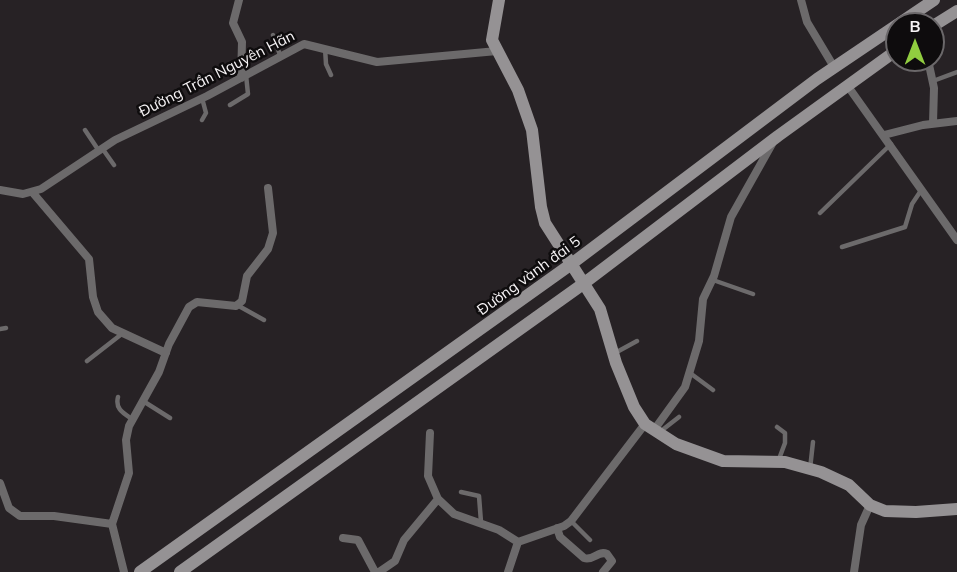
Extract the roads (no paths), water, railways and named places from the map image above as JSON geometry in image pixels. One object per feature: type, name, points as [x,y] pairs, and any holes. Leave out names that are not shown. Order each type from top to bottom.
[{"type":"main road","points":[[499,0],[492,40],[518,90],[532,130],[545,223],[600,309],[613,354],[634,407],[652,429],[676,444],[723,461],[778,462],[810,469],[849,485],[870,505],[885,511],[916,512],[957,509]]},
{"type":"main road","name":"Đường vành đai 5","points":[[140,572],[570,265],[834,67],[934,0]]},
{"type":"main road","points":[[180,572],[583,284],[778,136],[885,59]]},
{"type":"street","points":[[239,0],[233,23],[242,42],[244,76]]},
{"type":"street","points":[[801,0],[807,22],[834,67]]},
{"type":"street","name":"Đường Trần Nguyên Hãn","points":[[33,193],[100,150],[304,44],[377,62],[497,51]]},
{"type":"street","points":[[931,72],[933,123]]},
{"type":"street","points":[[848,85],[957,240]]},
{"type":"street","points":[[884,135],[933,123],[957,121]]},
{"type":"street","points":[[508,572],[519,542],[527,537],[557,528],[571,520],[681,395],[699,341],[704,299],[713,280],[731,217],[763,158],[778,136]]},
{"type":"street","points":[[124,572],[112,524],[129,472],[126,434],[193,303],[237,305],[242,301],[247,276],[268,249],[273,233],[268,188]]},
{"type":"street","points":[[0,190],[33,193],[88,259],[93,297],[98,312],[112,328],[166,352]]},
{"type":"street","points":[[430,433],[428,476],[438,499],[454,514],[481,522],[519,542]]},
{"type":"street","points":[[0,483],[3,504],[20,516],[54,516],[112,524]]},
{"type":"street","points":[[343,538],[358,540],[377,572],[395,561],[406,536],[438,499]]},
{"type":"street","points":[[854,572],[861,525],[870,505]]},
{"type":"street","points":[[557,528],[560,537],[584,558],[592,558],[600,553],[607,554],[612,561],[603,572]]},
{"type":"lane","points":[[273,35],[280,55]]},
{"type":"lane","points":[[325,48],[326,64],[332,75]]},
{"type":"lane","points":[[933,81],[957,72]]},
{"type":"lane","points":[[230,105],[248,94],[244,76]]},
{"type":"lane","points":[[202,98],[206,113],[202,120]]},
{"type":"lane","points":[[85,130],[114,165]]},
{"type":"lane","points":[[820,213],[891,144]]},
{"type":"lane","points":[[842,247],[905,227],[912,204],[922,189]]},
{"type":"lane","points":[[713,280],[753,294]]},
{"type":"lane","points":[[237,305],[264,320]]},
{"type":"lane","points":[[87,361],[123,333]]},
{"type":"lane","points":[[613,354],[637,341]]},
{"type":"lane","points":[[690,373],[713,390]]},
{"type":"lane","points":[[118,397],[119,410],[132,419]]},
{"type":"lane","points":[[143,401],[170,418]]},
{"type":"lane","points":[[652,429],[679,417]]},
{"type":"lane","points":[[777,427],[784,433],[784,443],[778,462]]},
{"type":"lane","points":[[810,469],[813,442]]},
{"type":"lane","points":[[461,492],[479,496],[481,522]]},
{"type":"lane","points":[[571,520],[590,540]]}]
